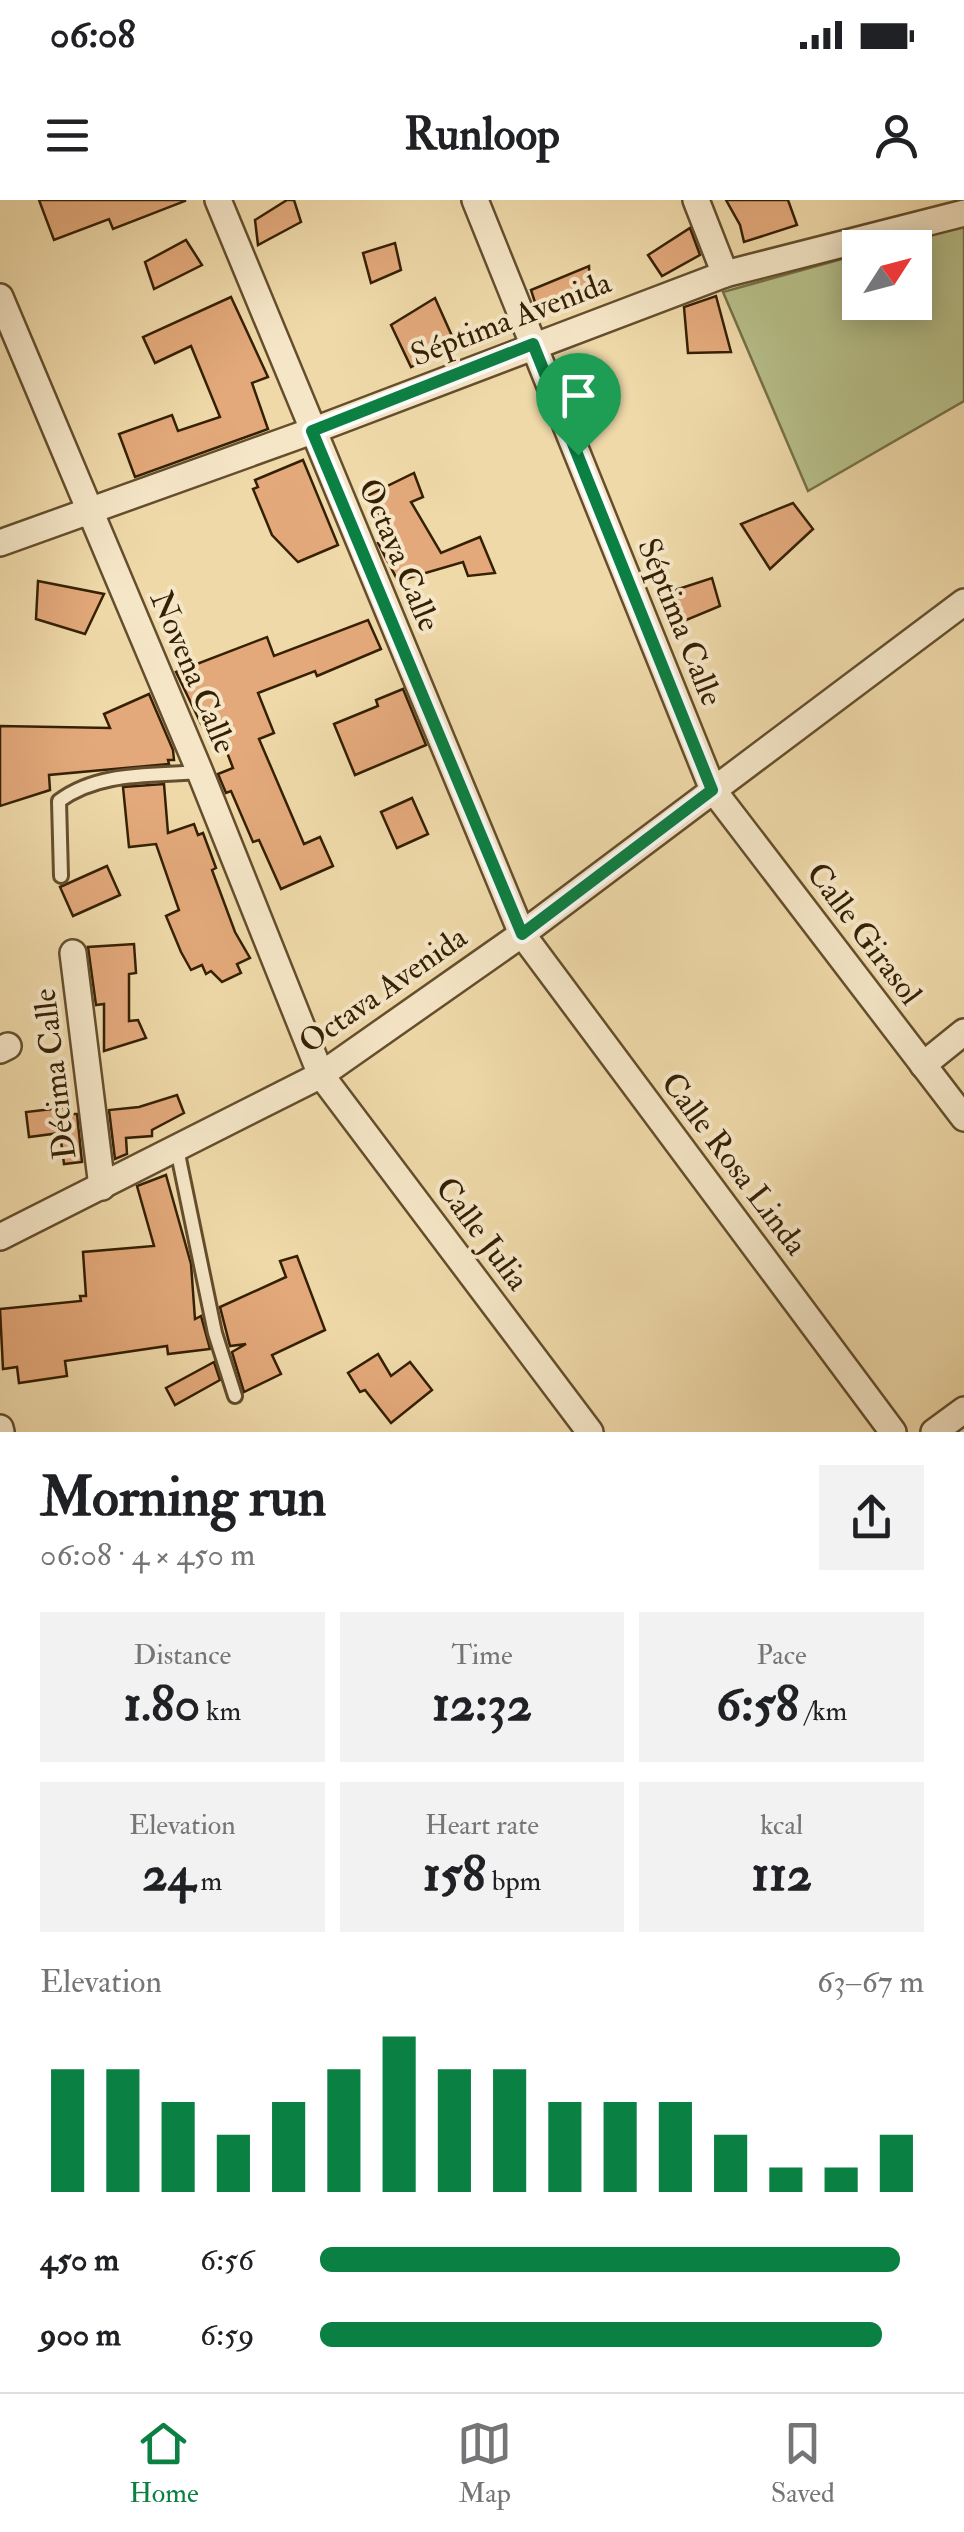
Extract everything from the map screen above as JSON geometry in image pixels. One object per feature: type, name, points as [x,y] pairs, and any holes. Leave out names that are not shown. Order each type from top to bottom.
[{"type":"street","name":"Octava Calle","points":[[218,200],[522,934]]},
{"type":"street","name":"Séptima Calle","points":[[475,200],[712,790]]},
{"type":"street","points":[[696,200],[725,274]]},
{"type":"street","name":"Séptima Avenida","points":[[0,542],[312,431],[725,274],[964,213]]},
{"type":"street","name":"Novena Calle","points":[[0,297],[200,772],[321,1075]]},
{"type":"street","name":"Octava Avenida","points":[[0,1237],[321,1075],[522,934],[964,603]]},
{"type":"street","name":"Calle Girasol","points":[[712,790],[964,1118]]},
{"type":"street","name":"Calle Rosa Linda","points":[[522,934],[893,1432]]},
{"type":"street","name":"Décima Calle","points":[[73,953],[102,1187]]},
{"type":"street","points":[[923,1065],[964,1032]]},
{"type":"street","name":"Calle Julia","points":[[321,1075],[590,1432]]},
{"type":"street","points":[[934,1432],[964,1410]]},
{"type":"lane","points":[[61,876],[59,801],[75,789],[102,779],[200,772]]},
{"type":"lane","points":[[177,1148],[216,1333],[235,1396]]},
{"type":"green space","points":[[964,225],[964,401],[808,491],[723,292],[842,259],[842,320],[932,320],[932,234]]},
{"type":"building","points":[[39,200],[185,201],[113,229],[109,219],[54,240]]},
{"type":"building","points":[[287,200],[294,200],[301,222],[258,245],[255,220]]},
{"type":"building","points":[[726,200],[788,200],[797,225],[744,242],[740,225]]},
{"type":"building","points":[[690,228],[700,255],[662,276],[648,255]]},
{"type":"building","points":[[186,240],[202,265],[154,289],[145,262]]},
{"type":"building","points":[[395,243],[401,270],[371,283],[363,253]]},
{"type":"building","points":[[589,266],[590,294],[538,312],[531,290]]},
{"type":"building","points":[[716,296],[731,352],[688,353],[684,307]]},
{"type":"building","points":[[231,297],[268,377],[252,383],[268,429],[135,477],[119,434],[172,415],[178,431],[220,417],[191,346],[155,363],[143,337]]},
{"type":"building","points":[[435,298],[456,345],[411,367],[391,325]]},
{"type":"building","points":[[303,460],[338,545],[298,562],[272,535],[253,489],[258,487],[255,480]]},
{"type":"building","points":[[414,473],[423,497],[411,502],[441,553],[480,537],[495,573],[468,576],[463,562],[398,581],[378,543],[396,534],[365,497]]},
{"type":"building","points":[[793,503],[813,529],[770,569],[741,524]]},
{"type":"building","points":[[712,578],[720,606],[684,621],[669,592]]},
{"type":"building","points":[[38,581],[104,594],[85,634],[36,619]]},
{"type":"building","points":[[368,620],[381,649],[317,676],[315,671],[258,693],[274,733],[259,739],[304,844],[320,837],[333,866],[281,889],[259,840],[253,842],[231,791],[226,793],[218,774],[233,768],[218,729],[206,734],[176,672],[267,637],[274,656]]},
{"type":"building","points":[[403,689],[426,745],[355,775],[334,724],[378,706],[376,700]]},
{"type":"building","points":[[149,694],[173,750],[174,760],[168,760],[169,764],[49,775],[50,790],[0,806],[0,726],[110,728],[104,714]]},
{"type":"building","points":[[164,784],[168,833],[194,824],[198,835],[203,833],[235,932],[250,958],[237,964],[241,973],[222,982],[211,971],[206,974],[202,965],[191,970],[181,952],[166,916],[179,910],[156,844],[129,847],[123,787]]},
{"type":"building","points":[[412,798],[428,834],[397,848],[381,812]]},
{"type":"building","points":[[107,866],[120,895],[73,916],[60,887]]},
{"type":"building","points":[[134,944],[136,973],[129,974],[129,1021],[138,1020],[146,1038],[104,1051],[104,1004],[96,1005],[88,947]]},
{"type":"building","points":[[177,1095],[184,1113],[152,1130],[152,1136],[126,1138],[127,1154],[115,1159],[109,1110],[139,1107]]},
{"type":"building","points":[[70,1107],[71,1114],[77,1114],[82,1162],[64,1164],[60,1133],[29,1137],[26,1112]]},
{"type":"building","points":[[166,1175],[191,1264],[195,1319],[201,1316],[210,1349],[168,1354],[167,1346],[65,1361],[67,1376],[19,1383],[17,1367],[3,1369],[0,1309],[81,1301],[80,1296],[86,1296],[83,1252],[154,1246],[137,1186]]},
{"type":"building","points":[[297,1256],[325,1330],[272,1355],[281,1374],[244,1392],[232,1352],[246,1344],[230,1346],[220,1307],[286,1277],[280,1261]]},
{"type":"building","points":[[378,1354],[391,1376],[410,1362],[432,1390],[391,1423],[365,1390],[360,1392],[348,1373]]},
{"type":"building","points":[[214,1362],[220,1380],[175,1405],[166,1388]]},
{"type":"route","points":[[533,344],[578,455],[712,790],[522,934],[312,431],[533,344]]}]
